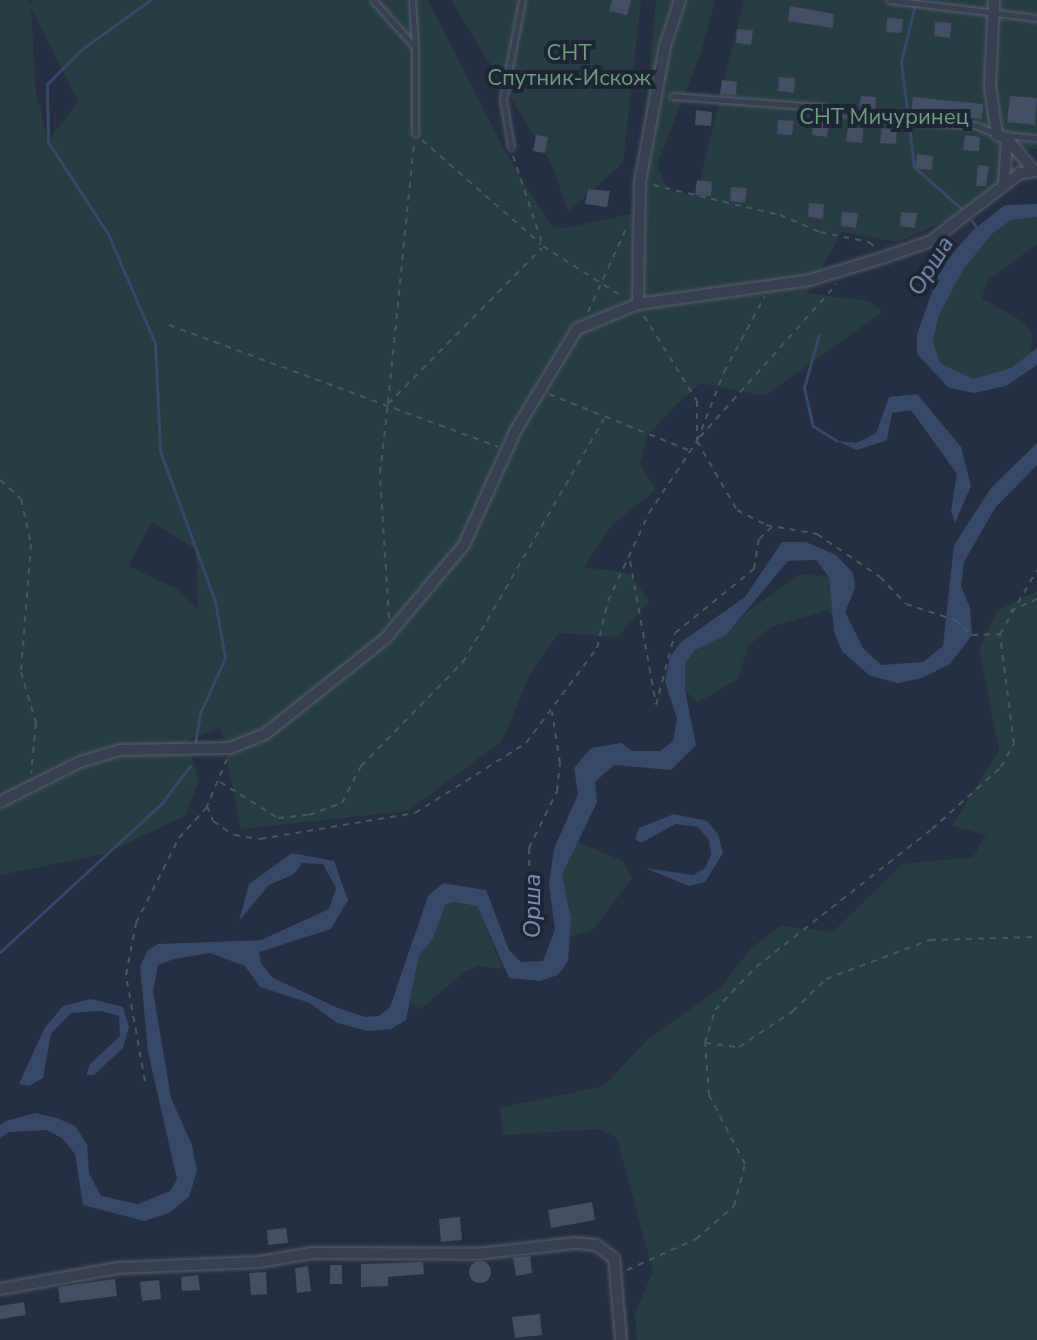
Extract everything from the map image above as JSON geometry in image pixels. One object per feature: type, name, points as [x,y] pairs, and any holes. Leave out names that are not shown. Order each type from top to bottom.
[{"type":"street","points":[[638,304],[637,204],[640,182],[665,46],[680,0]]},
{"type":"street","points":[[994,0],[990,86],[1002,136],[1004,185]]},
{"type":"street","points":[[1002,136],[1035,171]]},
{"type":"street","points":[[0,802],[28,787],[120,750],[230,748],[289,718],[390,633],[464,545],[507,450],[577,329],[638,304],[810,280],[849,265],[885,257],[931,241],[1020,173],[1035,171]]},
{"type":"street","points":[[0,1289],[118,1268],[259,1262],[313,1253],[477,1254],[575,1243],[607,1250],[618,1275],[621,1340]]},
{"type":"lane","points":[[373,0],[415,47]]},
{"type":"lane","points":[[412,0],[415,134]]},
{"type":"lane","points":[[511,147],[503,99],[522,0]]},
{"type":"lane","points":[[889,0],[1037,18]]},
{"type":"lane","points":[[672,96],[975,125],[1002,136],[1037,138]]},
{"type":"path","points":[[415,134],[543,246],[601,287],[638,304],[697,401],[697,441],[737,510],[773,526],[817,534],[880,577],[906,604],[955,620],[972,635],[1000,634]]},
{"type":"path","points":[[390,633],[380,473],[415,134]]},
{"type":"path","points":[[511,147],[543,246]]},
{"type":"path","points":[[640,182],[869,242],[885,257]]},
{"type":"path","points":[[577,329],[601,287],[637,204]]},
{"type":"path","points":[[388,404],[543,246]]},
{"type":"path","points":[[207,806],[213,821],[234,835],[260,839],[415,813],[526,743],[597,648],[608,601],[649,513],[689,451],[767,356],[801,329],[849,265]]},
{"type":"path","points":[[697,441],[724,372],[771,285]]},
{"type":"path","points":[[169,325],[507,450]]},
{"type":"path","points":[[540,390],[604,419],[689,451]]},
{"type":"path","points":[[219,782],[278,818],[309,815],[342,803],[361,766],[463,662],[604,419]]},
{"type":"path","points":[[0,480],[21,499],[31,544],[21,672],[36,723],[28,787]]},
{"type":"path","points":[[629,559],[656,705],[675,633],[693,613],[754,569],[759,539],[773,526]]},
{"type":"path","points":[[618,1275],[696,1239],[734,1206],[745,1164],[709,1095],[705,1043],[715,1010],[748,975],[932,829],[1001,767],[1014,744],[1000,634],[1009,612],[1037,570]]},
{"type":"path","points":[[1009,612],[1037,599]]},
{"type":"path","points":[[530,926],[529,848],[557,791],[560,763],[552,711]]},
{"type":"path","points":[[145,1081],[126,975],[136,923],[179,838],[207,806],[230,748]]},
{"type":"path","points":[[705,1043],[739,1047],[793,1011],[826,979],[930,940],[1037,937]]},
{"type":"green space","name":"СНТ Мичуринец","points":[[0,0],[29,0],[30,4],[32,0],[428,0],[506,153],[552,227],[564,228],[636,213],[656,0],[715,0],[702,49],[657,165],[668,190],[696,196],[744,0],[1037,0],[1037,149],[1015,148],[996,199],[897,242],[842,232],[807,293],[869,301],[883,312],[764,396],[700,383],[648,435],[640,464],[656,490],[612,525],[584,567],[629,573],[649,601],[618,637],[559,633],[530,674],[502,741],[408,811],[241,829],[221,728],[187,740],[199,780],[185,816],[104,854],[0,875]],"holes":[[[31,8],[78,102],[48,141],[36,92]],[[152,522],[196,549],[198,610],[175,588],[128,566]]]},
{"type":"green space","name":"СНТ Спутник-Искож","points":[[451,0],[641,0],[623,163],[568,212],[553,167]]},
{"type":"green space","points":[[1037,217],[1037,244],[987,281],[982,298],[1025,323],[1033,336],[1031,353],[1011,368],[973,379],[940,363],[933,342],[939,315],[963,270],[992,234],[1011,220]]},
{"type":"green space","points":[[801,574],[829,577],[833,617],[827,610],[771,627],[748,646],[738,679],[697,703],[685,690],[685,663],[695,649],[726,635],[749,610]]},
{"type":"green space","points":[[1037,591],[1037,1340],[637,1340],[635,1313],[653,1272],[617,1138],[600,1129],[504,1135],[499,1108],[604,1086],[648,1039],[720,988],[751,948],[781,926],[833,932],[902,864],[973,857],[986,835],[952,826],[999,750],[979,649],[997,611]]},
{"type":"green space","points":[[578,842],[623,861],[632,878],[593,930],[570,937],[562,875]]},
{"type":"green space","points":[[454,902],[477,906],[503,969],[479,966],[464,972],[421,1009],[410,1003],[419,956],[433,938],[446,904]]},
{"type":"water","points":[[1037,204],[1037,217],[1011,220],[992,234],[963,270],[939,315],[933,342],[940,363],[973,379],[1011,368],[1037,348],[1037,365],[1006,386],[974,393],[949,388],[917,354],[917,334],[941,267],[972,231],[1005,205]]},
{"type":"water","points":[[917,394],[961,447],[971,486],[955,523],[951,511],[957,474],[911,410],[892,413],[887,440],[857,450],[837,441],[857,443],[876,433],[889,397]]},
{"type":"water","points":[[1037,443],[1037,465],[995,508],[964,562],[961,586],[970,608],[972,635],[950,664],[922,678],[898,683],[870,676],[842,651],[834,632],[829,577],[816,560],[788,561],[726,635],[695,650],[685,663],[685,690],[696,745],[671,770],[614,765],[595,782],[597,802],[562,875],[571,919],[568,961],[558,975],[540,981],[509,978],[477,906],[454,902],[446,904],[433,938],[419,956],[406,1020],[391,1029],[368,1031],[337,1023],[310,1003],[260,987],[245,966],[210,953],[174,959],[158,965],[153,991],[171,1098],[192,1145],[197,1171],[189,1197],[169,1213],[144,1221],[83,1205],[75,1154],[62,1138],[46,1130],[9,1132],[0,1138],[0,1125],[6,1121],[35,1113],[57,1118],[75,1126],[87,1144],[89,1173],[101,1196],[138,1204],[170,1191],[177,1179],[148,1052],[140,967],[148,950],[158,944],[261,940],[329,909],[336,888],[323,864],[302,863],[294,874],[269,885],[239,921],[249,884],[292,853],[334,861],[348,900],[331,929],[259,952],[261,963],[273,978],[338,1008],[365,1017],[379,1016],[390,1007],[428,896],[443,883],[486,890],[509,950],[521,962],[543,961],[555,930],[549,884],[554,849],[578,794],[574,768],[591,748],[621,743],[632,751],[660,751],[673,741],[677,718],[665,682],[670,657],[681,642],[745,597],[782,542],[806,542],[836,555],[853,573],[855,588],[845,612],[863,648],[881,665],[923,662],[943,646],[954,545],[991,488]]},
{"type":"water","points":[[674,814],[707,821],[718,834],[723,853],[705,882],[689,886],[645,868],[693,875],[705,868],[711,855],[709,840],[698,827],[676,824],[641,843],[635,839],[639,828]]},
{"type":"water","points":[[91,999],[123,1007],[129,1027],[123,1048],[94,1075],[86,1075],[90,1064],[120,1036],[119,1016],[101,1011],[71,1013],[51,1034],[43,1078],[29,1086],[19,1084],[44,1029],[63,1006]]},
{"type":"building","points":[[612,0],[631,0],[627,15],[609,11]]},
{"type":"building","points":[[790,6],[834,14],[833,28],[788,21]]},
{"type":"building","points":[[887,18],[903,19],[901,33],[886,32]]},
{"type":"building","points":[[935,22],[951,23],[950,38],[934,36]]},
{"type":"building","points":[[737,29],[753,30],[751,45],[736,43]]},
{"type":"building","points":[[779,77],[795,78],[794,93],[778,91]]},
{"type":"building","points":[[722,80],[737,82],[736,95],[720,94]]},
{"type":"building","points":[[861,96],[876,97],[875,112],[859,110]]},
{"type":"building","points":[[1010,96],[1037,98],[1035,125],[1007,122]]},
{"type":"building","points":[[913,97],[983,104],[982,119],[911,112]]},
{"type":"building","points":[[696,110],[712,112],[711,126],[695,125]]},
{"type":"building","points":[[778,120],[794,121],[792,135],[777,134]]},
{"type":"building","points":[[813,121],[829,122],[827,137],[812,135]]},
{"type":"building","points":[[848,127],[863,128],[862,143],[846,141]]},
{"type":"building","points":[[882,128],[897,130],[896,144],[880,143]]},
{"type":"building","points":[[536,135],[548,137],[545,153],[533,151]]},
{"type":"building","points":[[965,135],[980,137],[979,151],[963,150]]},
{"type":"building","points":[[917,154],[933,156],[932,170],[916,169]]},
{"type":"building","points":[[978,165],[989,166],[986,186],[976,186]]},
{"type":"building","points":[[697,180],[712,182],[711,196],[695,195]]},
{"type":"building","points":[[731,187],[747,188],[745,203],[730,201]]},
{"type":"building","points":[[588,189],[610,191],[607,207],[585,204]]},
{"type":"building","points":[[809,203],[824,204],[823,219],[808,217]]},
{"type":"building","points":[[842,212],[858,213],[856,228],[841,226]]},
{"type":"building","points":[[901,212],[917,213],[915,228],[900,226]]},
{"type":"building","points":[[592,1202],[595,1220],[551,1228],[548,1210]]},
{"type":"building","points":[[460,1217],[462,1240],[441,1242],[439,1219]]},
{"type":"building","points":[[286,1228],[288,1243],[268,1245],[267,1230]]},
{"type":"building","points":[[530,1256],[532,1273],[516,1276],[513,1258]]},
{"type":"building","points":[[480,1261],[488,1264],[491,1272],[488,1280],[480,1283],[472,1280],[469,1272],[472,1264]]},
{"type":"building","points":[[423,1262],[424,1274],[388,1277],[388,1286],[361,1287],[361,1264]]},
{"type":"building","points":[[330,1265],[342,1265],[342,1284],[330,1284]]},
{"type":"building","points":[[308,1266],[311,1291],[297,1293],[295,1268]]},
{"type":"building","points":[[266,1272],[267,1294],[251,1295],[249,1273]]},
{"type":"building","points":[[198,1275],[200,1290],[182,1291],[181,1277]]},
{"type":"building","points":[[115,1279],[117,1296],[60,1303],[58,1287]]},
{"type":"building","points":[[159,1280],[161,1299],[142,1301],[140,1282]]},
{"type":"building","points":[[24,1302],[26,1315],[0,1319],[0,1306]]},
{"type":"building","points":[[540,1314],[542,1335],[515,1338],[512,1317]]},
{"type":"waterway","points":[[150,0],[82,49],[47,84],[48,142],[108,234],[155,343],[160,451],[215,601],[225,658],[200,713],[195,743]]},
{"type":"waterway","points":[[916,0],[901,62],[914,167],[964,211]]},
{"type":"waterway","points":[[972,221],[979,231]]},
{"type":"waterway","points":[[819,334],[804,388],[813,426],[837,441]]},
{"type":"waterway","points":[[0,952],[161,804],[190,766]]},
{"type":"water label","name":"Орша","points":[[931,266]]},
{"type":"water label","name":"Орша","points":[[533,906]]}]
